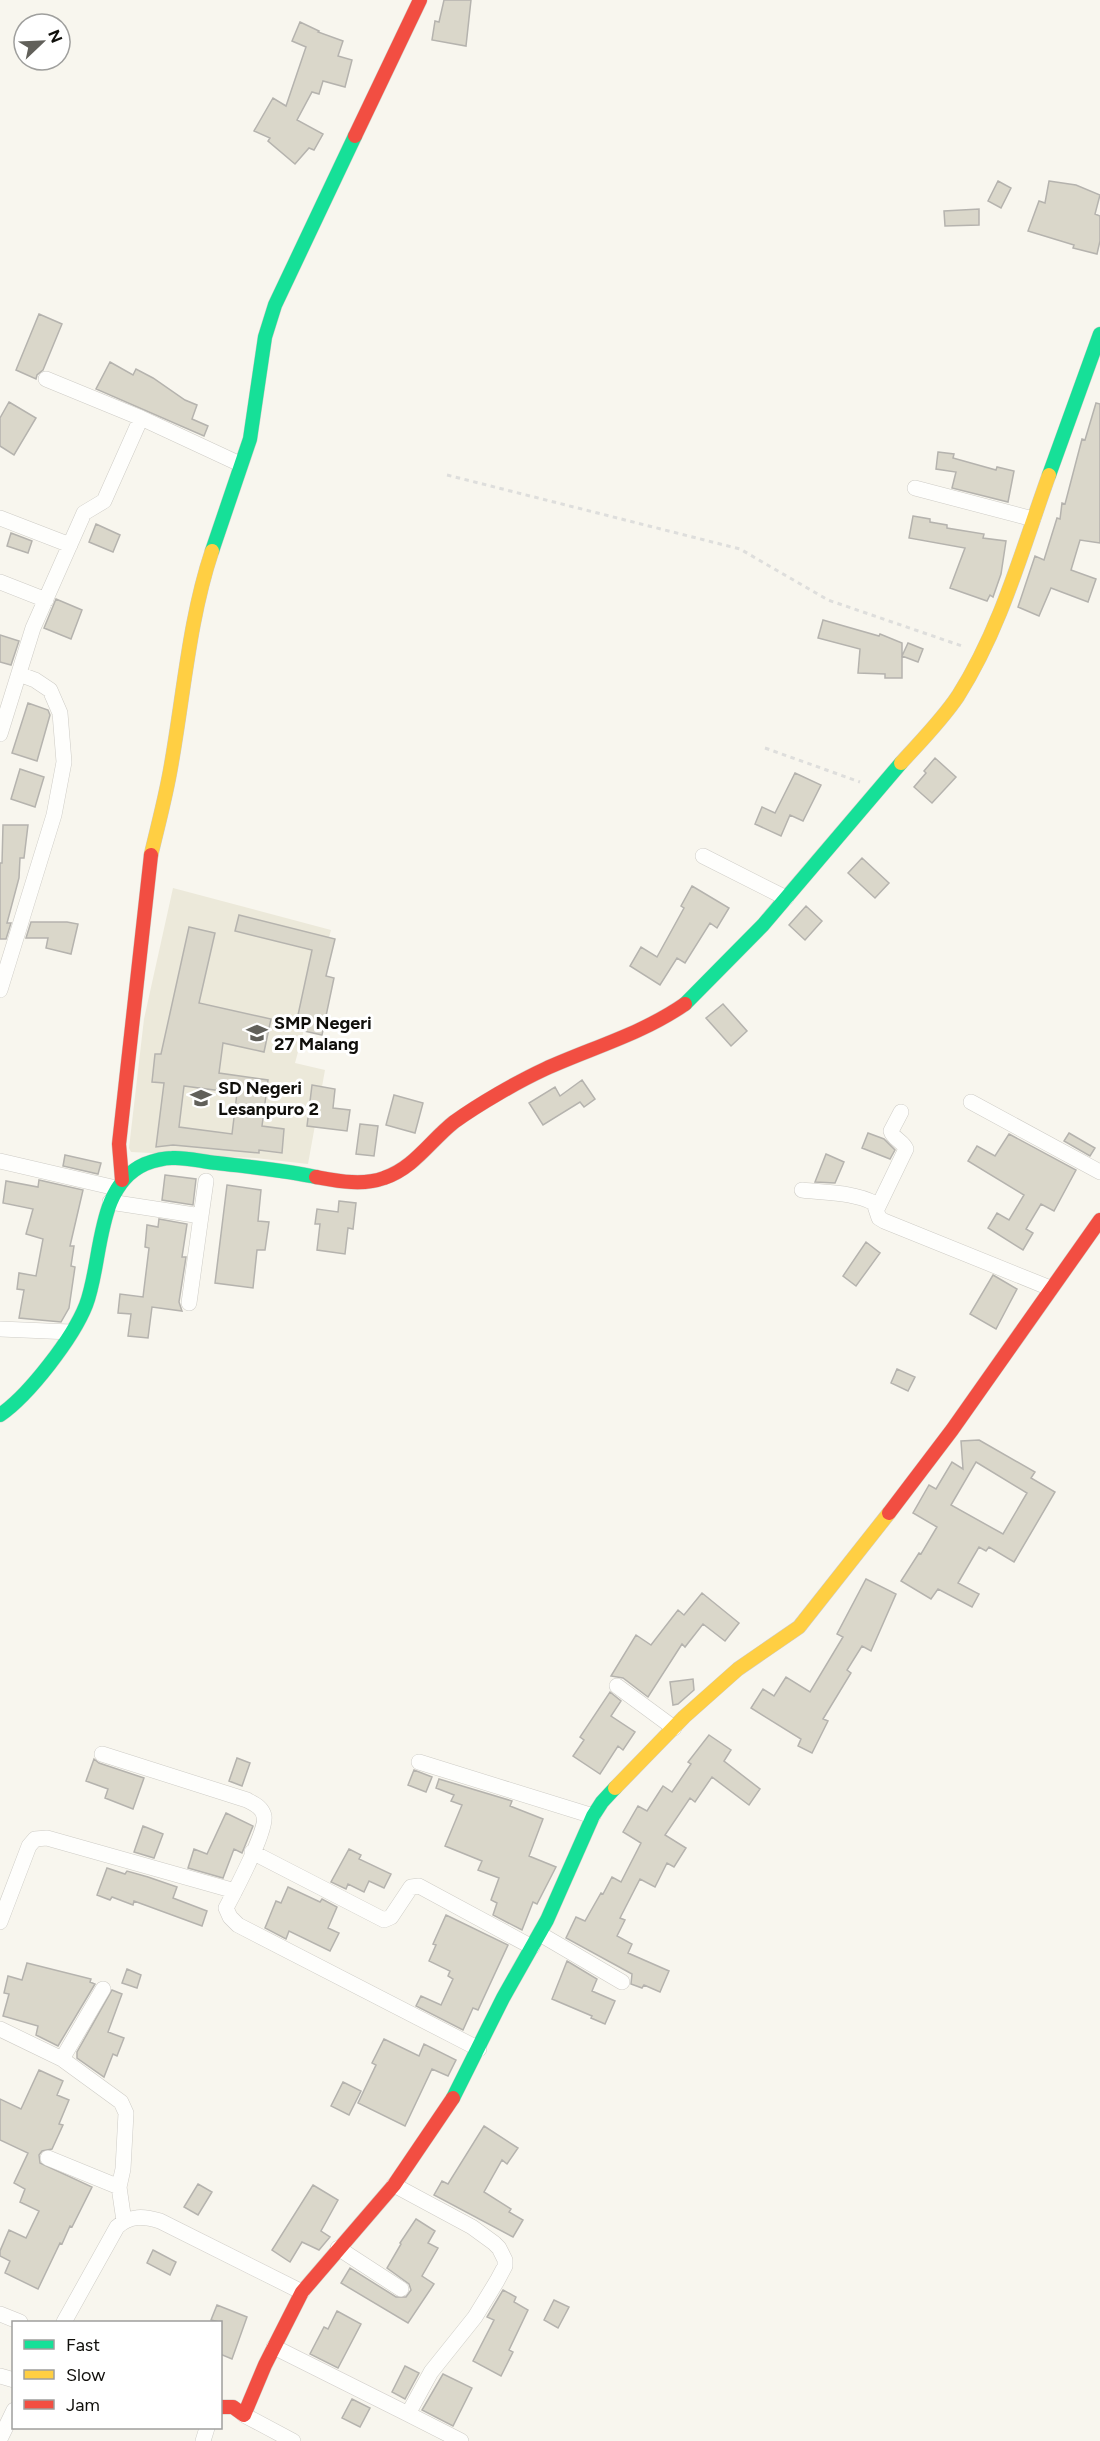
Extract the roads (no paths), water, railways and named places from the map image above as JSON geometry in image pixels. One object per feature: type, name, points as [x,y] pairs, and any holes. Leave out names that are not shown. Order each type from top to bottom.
[{"type":"street","points":[[0,1415],[17,1403],[32,1387],[71,1332],[86,1305],[116,1190],[150,860],[171,768],[193,620],[201,584],[250,439],[265,337],[275,305],[420,0]]},
{"type":"street","points":[[116,1190],[147,1163],[172,1158],[293,1172],[346,1183],[382,1179],[411,1164],[453,1123],[473,1110],[543,1070],[658,1021],[684,1005],[763,925],[956,699],[973,671],[1007,599],[1033,519],[1100,334]]},
{"type":"street","points":[[46,379],[141,418],[240,464]]},
{"type":"street","points":[[0,734],[33,628],[45,600],[84,513],[99,506],[108,495],[141,418]]},
{"type":"street","points":[[915,488],[1033,519]]},
{"type":"street","points":[[0,518],[70,545]]},
{"type":"street","points":[[0,582],[45,600]]},
{"type":"street","points":[[0,990],[54,814],[64,762],[60,712],[50,690],[35,680],[19,674]]},
{"type":"street","points":[[703,856],[786,898]]},
{"type":"street","points":[[971,1102],[1100,1172]]},
{"type":"street","points":[[877,1209],[906,1149],[891,1131],[901,1112]]},
{"type":"street","points":[[0,1161],[116,1190],[201,1216]]},
{"type":"street","points":[[189,1303],[206,1181]]},
{"type":"street","points":[[802,1190],[857,1196],[874,1203],[879,1218],[884,1221],[1050,1288]]},
{"type":"street","points":[[244,2415],[274,2347],[302,2292],[394,2185],[458,2090],[503,1998],[560,1896],[593,1816],[602,1802],[674,1728],[738,1669],[799,1627],[848,1569],[958,1422],[1100,1220]]},
{"type":"street","points":[[0,1329],[71,1332]]},
{"type":"street","points":[[617,1686],[674,1728]]},
{"type":"street","points":[[102,1754],[247,1800],[261,1808],[265,1818],[261,1835],[226,1908],[230,1917],[238,1925],[479,2049]]},
{"type":"street","points":[[419,1762],[593,1816]]},
{"type":"street","points":[[0,1922],[28,1846],[35,1839],[47,1838],[235,1891]]},
{"type":"street","points":[[252,1852],[384,1920],[391,1917],[411,1887],[419,1886],[622,1982]]},
{"type":"street","points":[[62,2059],[104,1989]]},
{"type":"street","points":[[0,2029],[62,2059],[117,2098],[124,2108],[123,2169],[119,2187],[124,2221]]},
{"type":"street","points":[[48,2158],[119,2187]]},
{"type":"street","points":[[394,2185],[472,2227],[494,2242],[500,2248],[505,2260],[505,2266],[476,2317],[431,2372],[408,2414]]},
{"type":"street","points":[[65,2321],[111,2237],[124,2221],[138,2217],[160,2222],[302,2292]]},
{"type":"street","points":[[338,2248],[401,2289]]},
{"type":"street","points":[[0,2314],[18,2321]]},
{"type":"street","points":[[274,2347],[461,2441]]},
{"type":"street","points":[[222,2407],[232,2407],[293,2441]]},
{"type":"street","points":[[0,2439],[12,2414]]},
{"type":"place","name":"SMP Negeri 27 Malang","points":[[257,1033]]},
{"type":"place","name":"SD Negeri Lesanpuro 2","points":[[201,1098]]}]
